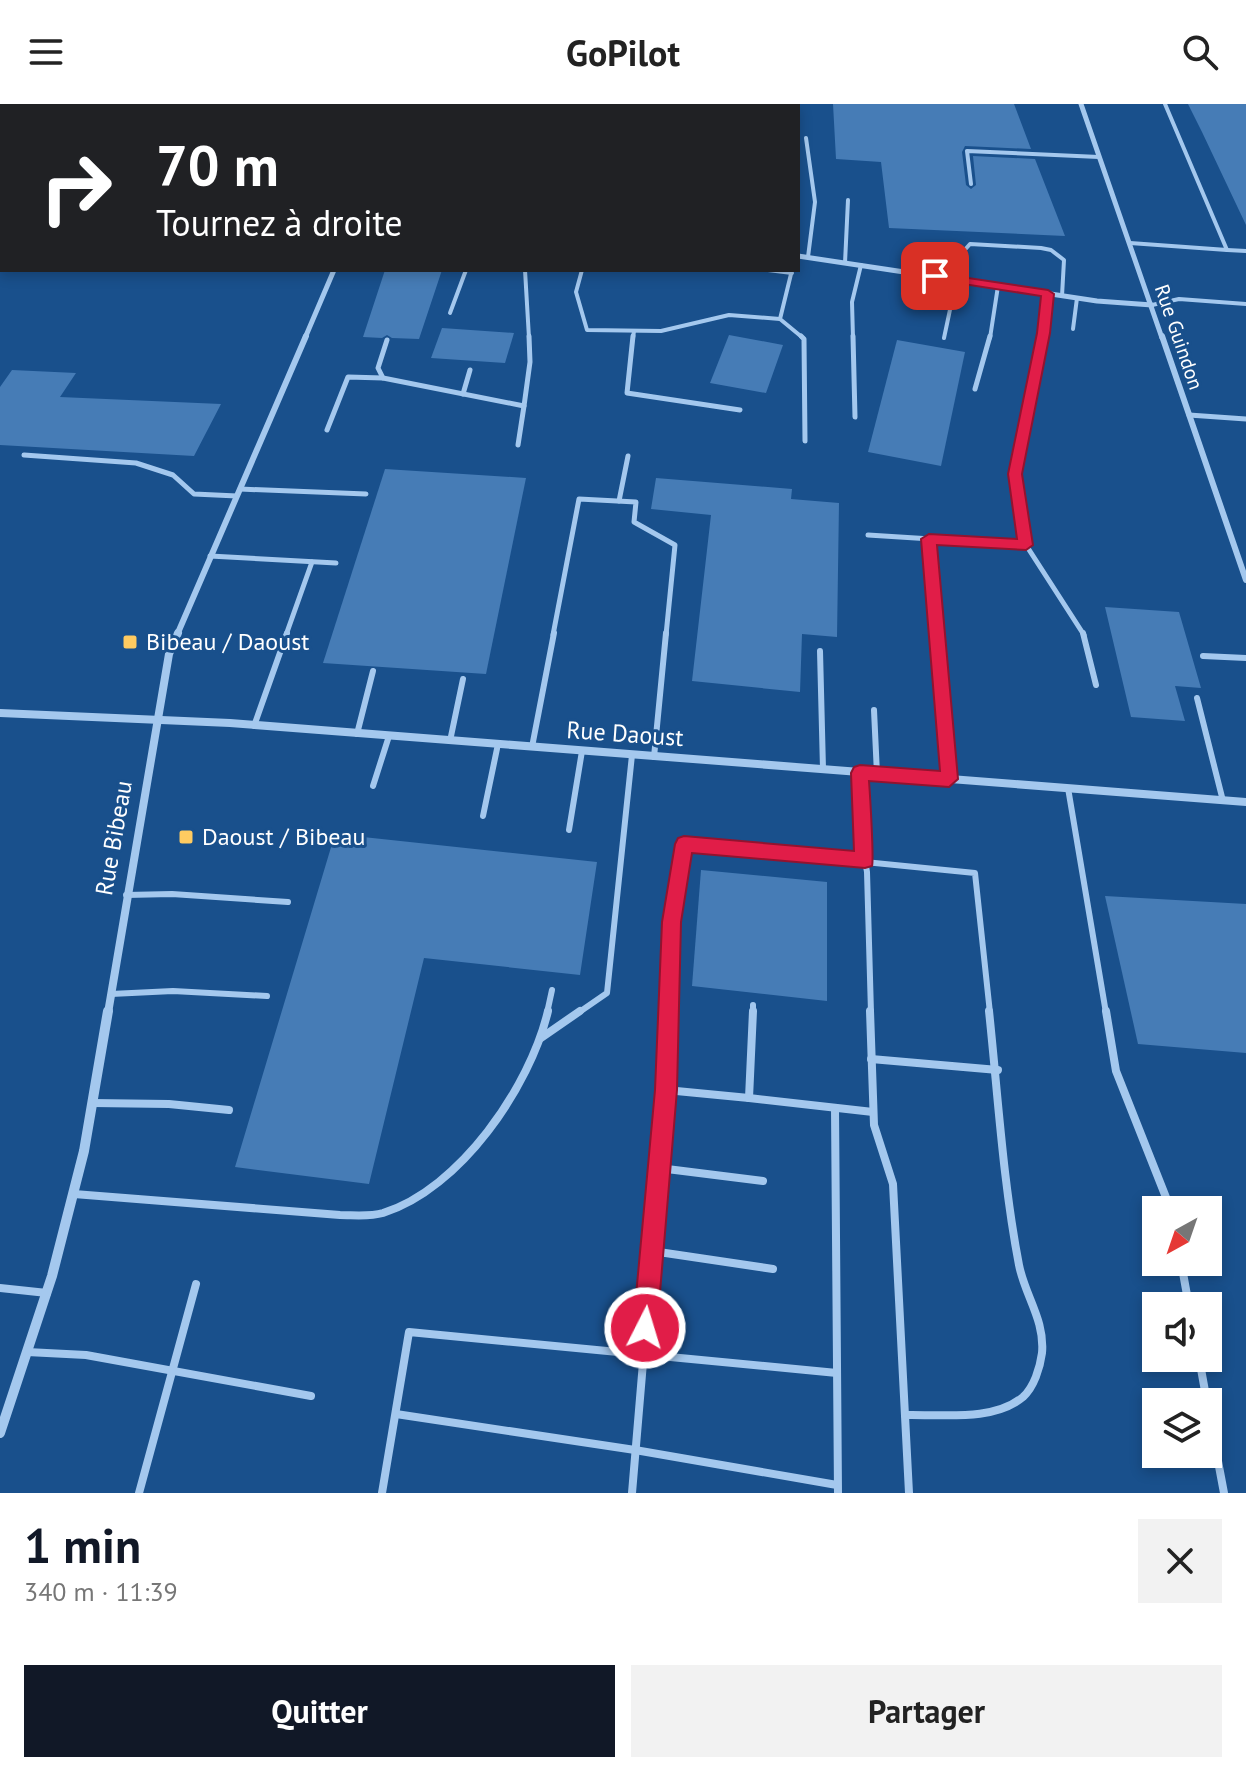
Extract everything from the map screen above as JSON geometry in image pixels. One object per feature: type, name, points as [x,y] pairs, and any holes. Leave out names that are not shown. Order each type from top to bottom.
[{"type":"street","name":"Rue Guindon","points":[[1081,104],[1246,580]]},
{"type":"street","points":[[800,256],[1062,296],[1152,305]]},
{"type":"street","name":"Rue Bibeau","points":[[0,1433],[47,1293],[74,1194],[169,654],[333,272]]},
{"type":"street","name":"Rue Daoust","points":[[0,713],[254,726],[1246,802]]},
{"type":"lane","points":[[1165,104],[1227,250]]},
{"type":"lane","points":[[806,138],[815,202],[808,257]]},
{"type":"lane","points":[[971,184],[967,151],[1099,157]]},
{"type":"lane","points":[[845,263],[848,200]]},
{"type":"lane","points":[[1130,243],[1246,251]]},
{"type":"lane","points":[[944,339],[962,253],[970,244],[1051,250],[1064,260],[1062,296]]},
{"type":"lane","points":[[855,417],[852,302],[861,265]]},
{"type":"lane","points":[[450,313],[465,272]]},
{"type":"lane","points":[[518,445],[530,362],[525,272]]},
{"type":"lane","points":[[581,272],[576,282],[576,292],[587,330],[661,331],[729,315],[780,319],[804,339],[805,441]]},
{"type":"lane","points":[[780,319],[792,272]]},
{"type":"lane","points":[[909,304],[914,273]]},
{"type":"lane","points":[[975,389],[992,330],[998,286]]},
{"type":"lane","points":[[1048,294],[1015,474],[1026,545],[1083,633],[1096,685]]},
{"type":"lane","points":[[1073,329],[1077,298]]},
{"type":"lane","points":[[1152,305],[1179,299],[1246,304]]},
{"type":"lane","points":[[634,331],[627,393],[740,410]]},
{"type":"lane","points":[[383,378],[378,368],[387,340]]},
{"type":"lane","points":[[463,394],[470,370]]},
{"type":"lane","points":[[327,430],[348,377],[383,378],[524,406]]},
{"type":"lane","points":[[1189,415],[1246,419]]},
{"type":"lane","points":[[24,455],[136,463],[173,475],[194,494],[366,494]]},
{"type":"lane","points":[[619,501],[628,456]]},
{"type":"lane","points":[[532,747],[579,499],[636,502],[634,522],[675,545],[654,757]]},
{"type":"lane","points":[[868,535],[1026,545]]},
{"type":"lane","points":[[929,539],[949,779]]},
{"type":"lane","points":[[210,556],[336,563]]},
{"type":"lane","points":[[254,726],[312,562]]},
{"type":"lane","points":[[820,651],[823,769]]},
{"type":"lane","points":[[1203,656],[1246,658]]},
{"type":"lane","points":[[357,734],[373,671]]},
{"type":"lane","points":[[450,741],[463,679]]},
{"type":"lane","points":[[1197,698],[1223,801]]},
{"type":"lane","points":[[874,710],[877,774]]},
{"type":"lane","points":[[373,786],[389,736]]},
{"type":"lane","points":[[483,816],[498,744]]},
{"type":"lane","points":[[569,830],[582,751]]},
{"type":"lane","points":[[541,1038],[607,993],[632,755]]},
{"type":"lane","points":[[860,773],[873,1112],[893,1184],[909,1493]]},
{"type":"lane","points":[[1068,788],[1116,1071],[1165,1196]]},
{"type":"lane","points":[[632,1493],[666,1090],[672,922],[684,844],[975,873],[1014,1230],[1020,1270],[1039,1318],[1042,1352],[1036,1377],[1024,1396],[998,1412],[905,1415]]},
{"type":"lane","points":[[126,895],[172,894],[288,902]]},
{"type":"lane","points":[[110,994],[150,990],[267,996]]},
{"type":"lane","points":[[74,1194],[340,1215],[382,1214],[410,1202],[430,1187],[466,1153],[500,1114],[523,1080],[541,1038],[552,990]]},
{"type":"lane","points":[[749,1098],[753,1005]]},
{"type":"lane","points":[[871,1059],[998,1070]]},
{"type":"lane","points":[[666,1090],[873,1112]]},
{"type":"lane","points":[[92,1103],[169,1104],[229,1110]]},
{"type":"lane","points":[[396,1414],[635,1450],[838,1489],[835,1108]]},
{"type":"lane","points":[[659,1168],[763,1181]]},
{"type":"lane","points":[[652,1251],[773,1269]]},
{"type":"lane","points":[[139,1493],[196,1284]]},
{"type":"lane","points":[[0,1288],[47,1293]]},
{"type":"lane","points":[[382,1493],[409,1332],[837,1373]]},
{"type":"lane","points":[[27,1352],[86,1355],[311,1396]]},
{"type":"lane","points":[[1219,1468],[1224,1493]]},
{"type":"building","points":[[833,104],[1014,104],[1031,149],[965,146],[962,152],[966,185],[971,189],[976,185],[973,156],[1035,159],[1065,236],[889,228],[881,162],[836,159]]},
{"type":"building","points":[[1188,104],[1246,104],[1246,225],[1202,132]]},
{"type":"building","points":[[384,272],[441,272],[419,339],[387,335],[382,338],[363,337]]},
{"type":"building","points":[[442,328],[514,333],[505,363],[431,358]]},
{"type":"building","points":[[729,335],[783,345],[766,393],[710,383]]},
{"type":"building","points":[[897,340],[965,352],[941,466],[868,452]]},
{"type":"building","points":[[12,370],[76,373],[60,397],[221,404],[194,456],[0,445],[0,387]]},
{"type":"building","points":[[385,469],[526,478],[486,674],[323,663]]},
{"type":"building","points":[[656,478],[792,489],[791,499],[839,503],[837,637],[802,634],[800,692],[692,681],[711,515],[651,509]]},
{"type":"building","points":[[1105,607],[1179,612],[1201,688],[1175,686],[1185,721],[1131,717]]},
{"type":"building","points":[[335,834],[597,862],[580,975],[424,958],[369,1184],[235,1167]]},
{"type":"building","points":[[701,870],[827,882],[827,1001],[692,986]]},
{"type":"building","points":[[1105,896],[1246,904],[1246,1053],[1138,1044]]},
{"type":"place","name":"Bibeau / Daoust","points":[[130,642]]},
{"type":"place","name":"Daoust / Bibeau","points":[[186,837]]},
{"type":"route","points":[[645,1328],[666,1090],[672,922],[684,844],[865,860],[861,837],[860,773],[949,779],[929,539],[1026,545],[1015,474],[1048,294],[935,276]]}]
